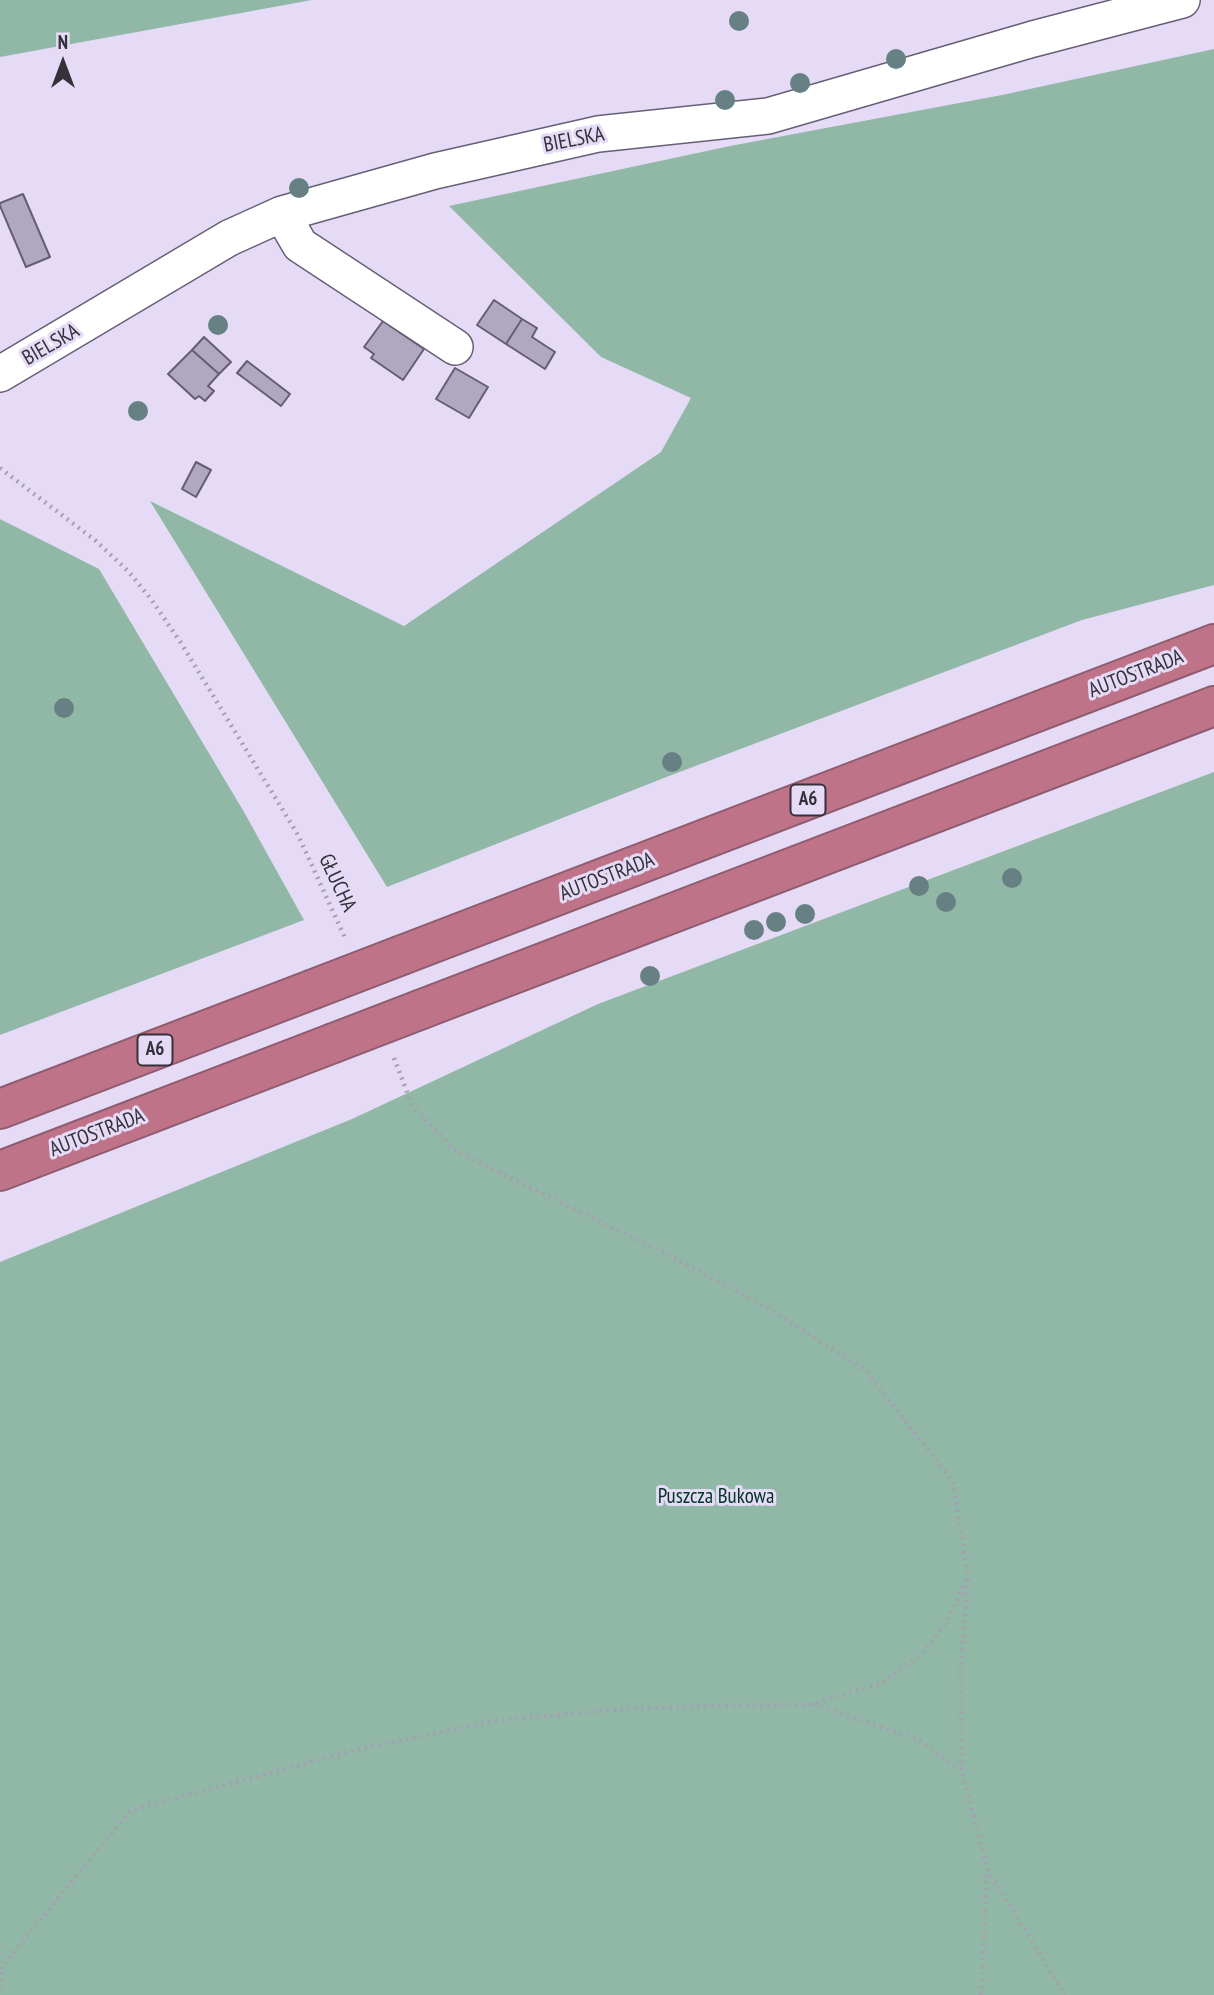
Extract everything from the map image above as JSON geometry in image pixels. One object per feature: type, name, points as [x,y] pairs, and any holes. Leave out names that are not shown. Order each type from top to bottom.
[{"type":"highway","name":"AUTOSTRADA","points":[[0,1109],[1214,644]]},
{"type":"highway","name":"AUTOSTRADA","points":[[0,1171],[1214,706]]},
{"type":"street","name":"BIELSKA","points":[[0,374],[229,238],[282,214],[435,171],[598,134],[768,116],[1034,39],[1182,0]]},
{"type":"street","points":[[282,214],[300,245],[456,347]]},
{"type":"path","name":"GŁUCHA","points":[[0,468],[96,541],[128,571],[151,599],[181,643],[298,835],[351,950]]},
{"type":"path","points":[[392,1054],[412,1105],[454,1150],[674,1258],[768,1308],[865,1370],[953,1482],[968,1577],[960,1675],[962,1770],[987,1868],[981,1995]]},
{"type":"path","points":[[0,1988],[2,1968],[67,1885],[131,1810],[364,1748],[500,1720],[637,1709],[813,1704],[884,1682],[926,1650],[948,1619],[968,1577]]},
{"type":"path","points":[[813,1704],[919,1740],[962,1770]]},
{"type":"path","points":[[987,1868],[1065,1995]]},
{"type":"green space","points":[[0,0],[312,0],[0,57]]},
{"type":"green space","points":[[1214,49],[1214,585],[1082,620],[669,776],[387,887],[150,501],[404,626],[661,452],[691,398],[601,357],[449,206],[730,146],[1002,95]]},
{"type":"green space","points":[[0,519],[99,569],[244,812],[304,920],[0,1035]]},
{"type":"green space","name":"Puszcza Bukowa","points":[[1214,772],[1214,1995],[0,1995],[0,1262],[352,1119],[598,1004]]},
{"type":"building","points":[[23,194],[50,257],[26,267],[0,206],[0,203]]},
{"type":"building","points":[[494,300],[522,319],[506,344],[477,325]]},
{"type":"building","points":[[522,319],[537,328],[532,337],[555,352],[545,369],[506,344]]},
{"type":"building","points":[[383,321],[424,349],[403,380],[371,358],[374,354],[364,347]]},
{"type":"building","points":[[204,337],[231,362],[219,374],[192,350]]},
{"type":"building","points":[[192,350],[219,374],[208,386],[214,391],[205,401],[199,396],[195,399],[168,374]]},
{"type":"building","points":[[247,361],[290,394],[281,406],[237,373]]},
{"type":"building","points":[[455,368],[488,387],[469,418],[436,399]]},
{"type":"building","points":[[196,462],[211,470],[196,497],[182,489]]}]
